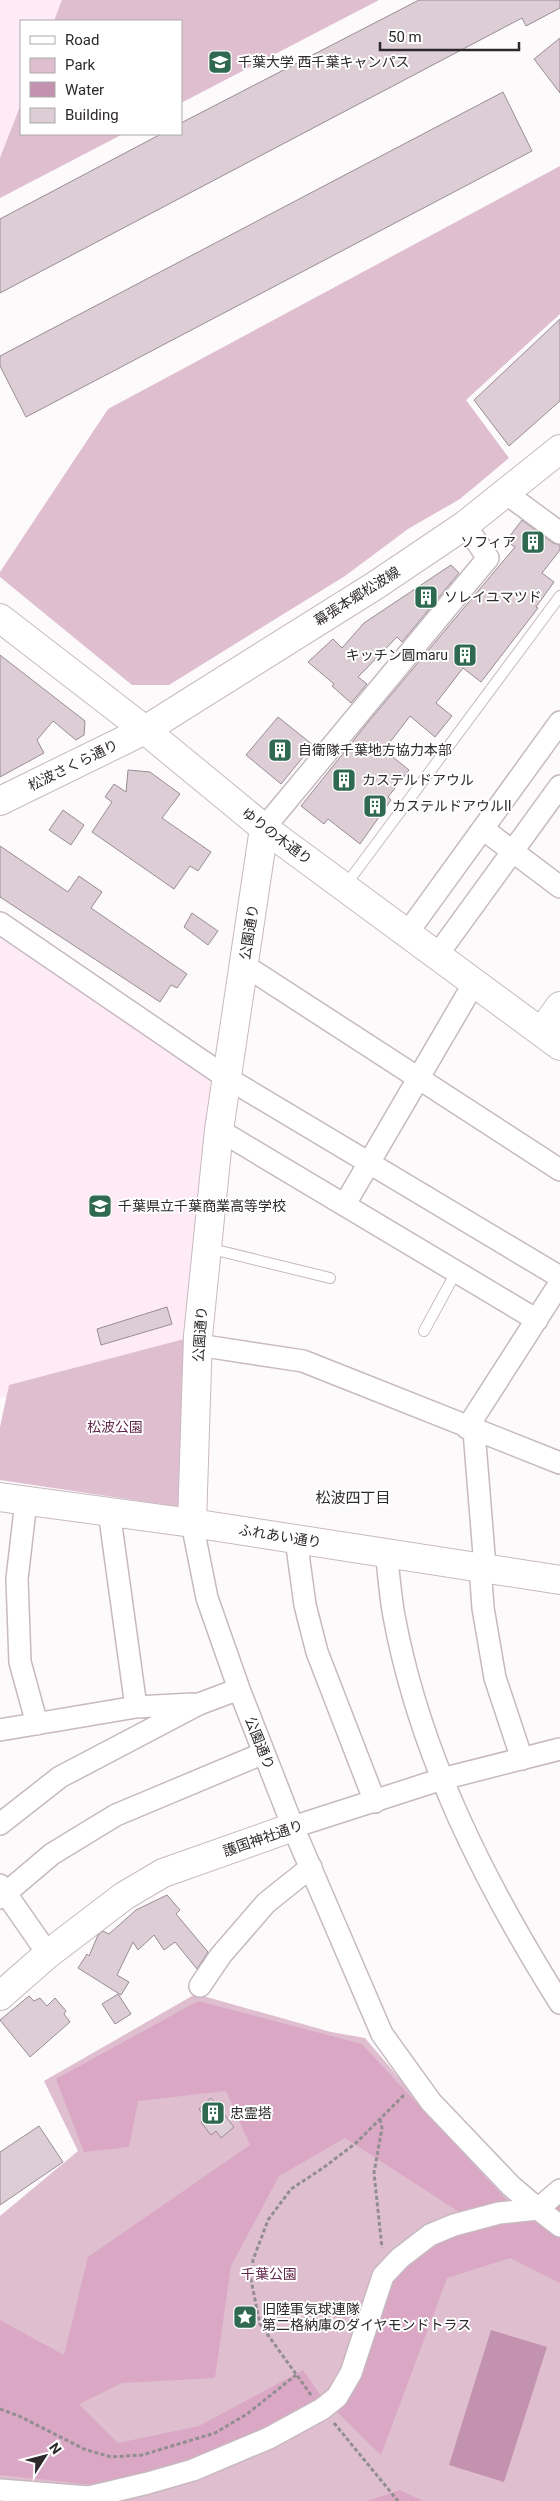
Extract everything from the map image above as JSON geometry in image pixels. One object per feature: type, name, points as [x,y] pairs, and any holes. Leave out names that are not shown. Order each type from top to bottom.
[{"type":"street","name":"幕張本郷松波線","points":[[145,730],[376,585],[465,525],[507,494],[560,449]]},
{"type":"street","points":[[507,494],[560,533]]},
{"type":"street","points":[[264,828],[488,558],[465,525]]},
{"type":"street","name":"ゆりの木通り","points":[[0,618],[145,730],[264,828],[438,954],[550,1039]]},
{"type":"street","name":"松波さくら通り","points":[[0,801],[145,730]]},
{"type":"street","points":[[408,932],[557,732]]},
{"type":"street","points":[[438,954],[560,786]]},
{"type":"street","name":"公園通り","points":[[264,828],[219,1130],[198,1346],[192,1523],[207,1598],[239,1689],[293,1827],[382,2034],[438,2109],[511,2186],[560,2226]]},
{"type":"street","points":[[483,829],[560,886]]},
{"type":"street","points":[[0,923],[227,1078],[560,1277]]},
{"type":"street","points":[[244,965],[560,1170]]},
{"type":"street","points":[[345,1204],[474,983]]},
{"type":"street","points":[[550,1039],[560,1006]]},
{"type":"street","points":[[219,1130],[536,1320]]},
{"type":"street","points":[[522,1759],[495,1678],[483,1608],[482,1567],[471,1429],[560,1283]]},
{"type":"street","points":[[198,1346],[303,1361],[560,1463]]},
{"type":"street","points":[[13,1499],[20,1662],[36,1724]]},
{"type":"street","name":"ふれあい通り","points":[[13,1499],[192,1523],[560,1580]]},
{"type":"street","points":[[108,1511],[136,1707]]},
{"type":"street","points":[[296,1539],[305,1605],[317,1652],[375,1802]]},
{"type":"street","points":[[386,1552],[394,1615],[408,1677],[442,1780],[482,1869],[560,2003]]},
{"type":"street","points":[[0,1824],[60,1777],[199,1704],[239,1689]]},
{"type":"street","points":[[0,1730],[136,1707],[199,1704]]},
{"type":"street","name":"護国神社通り","points":[[0,1996],[48,1954],[124,1896],[163,1873],[293,1827],[442,1780],[560,1749]]},
{"type":"street","points":[[48,1954],[2,1892],[52,1854],[116,1815],[264,1753]]},
{"type":"street","points":[[200,1986],[221,1955],[266,1903],[311,1867]]},
{"type":"street","points":[[0,2490],[89,2499],[193,2470],[269,2438],[322,2409],[337,2397],[351,2373],[383,2276],[413,2247],[430,2236],[454,2225],[499,2213],[538,2209],[560,2190]]},
{"type":"lane","points":[[345,886],[560,596]]},
{"type":"lane","points":[[207,1248],[330,1278]]},
{"type":"lane","points":[[424,1331],[456,1272]]},
{"type":"path","points":[[398,2501],[322,2409],[260,2324],[251,2280],[253,2260],[268,2220],[291,2189],[356,2143],[418,2084]]},
{"type":"path","points":[[380,2119],[382,2128],[374,2173],[379,2205],[383,2276]]},
{"type":"path","points":[[0,2409],[19,2416],[84,2449],[110,2457],[142,2455],[215,2433],[247,2414],[296,2375]]},
{"type":"shaded area","points":[[0,0],[378,0],[182,21],[20,20],[21,135],[0,197]]},
{"type":"shaded area","name":"千葉県立千葉商業高等学校","points":[[0,931],[213,1075],[188,1338],[9,1385],[7,1397],[0,1398]]},
{"type":"shaded area","points":[[198,2001],[362,2044],[526,2221],[560,2198],[560,2283],[510,2258],[447,2278],[381,2455],[338,2413],[387,2285],[424,2247],[476,2223],[345,2138],[279,2176],[231,2266],[215,2378],[122,2383],[79,2404],[118,2443],[199,2426],[303,2370],[323,2399],[236,2445],[103,2486],[0,2475],[0,2320],[64,2355],[88,2257],[250,2145],[226,2091],[138,2101],[129,2147],[84,2152],[56,2079]]},
{"type":"shaded area","points":[[400,2490],[423,2501],[367,2501]]},
{"type":"green space","name":"千葉大学 西千葉キャンパス","points":[[62,0],[379,0],[182,102],[182,20],[54,20]]},
{"type":"green space","points":[[20,107],[20,135],[121,135],[0,198],[0,158]]},
{"type":"green space","points":[[560,166],[560,314],[466,400],[509,458],[460,499],[408,529],[345,576],[169,685],[132,685],[0,577],[0,572],[108,409]]},
{"type":"green space","name":"松波公園","points":[[188,1338],[180,1507],[0,1480],[0,1427],[9,1385]]},
{"type":"green space","name":"千葉公園","points":[[192,1996],[203,1996],[331,2032],[365,2038],[431,2115],[536,2221],[560,2205],[560,2501],[88,2501],[89,2487],[0,2480],[0,2216],[78,2151],[44,2081]]},
{"type":"water","points":[[491,2330],[547,2347],[504,2482],[449,2465]]},
{"type":"building","points":[[419,0],[560,0],[560,8],[526,26],[522,18],[0,293],[0,219],[159,135],[182,135],[182,122]]},
{"type":"building","points":[[560,38],[560,93],[534,59]]},
{"type":"building","points":[[503,92],[532,151],[26,417],[0,366],[0,356]]},
{"type":"building","points":[[560,319],[560,401],[509,446],[474,400]]},
{"type":"building","points":[[522,520],[553,543],[560,545],[560,550],[542,573],[554,582],[536,607],[538,608],[481,682],[463,668],[436,703],[452,716],[435,737],[410,716],[384,750],[409,770],[388,797],[391,800],[360,844],[328,819],[324,824],[301,806],[369,721],[515,547],[506,541]]},
{"type":"building","points":[[451,565],[459,573],[402,642],[397,637],[358,677],[367,684],[351,703],[332,686],[334,684],[308,662],[333,639],[342,648],[364,623]]},
{"type":"building","points":[[0,655],[85,721],[84,735],[76,740],[53,721],[37,740],[44,753],[0,777]]},
{"type":"building","name":"自衛隊千葉地方協力本部","points":[[278,717],[313,745],[281,784],[246,755]]},
{"type":"building","points":[[128,770],[150,772],[180,794],[162,818],[211,852],[198,871],[190,866],[174,889],[92,832],[112,802],[105,797],[114,784],[126,792]]},
{"type":"building","points":[[63,810],[84,825],[71,845],[49,830]]},
{"type":"building","points":[[0,846],[68,892],[79,876],[102,892],[91,908],[187,974],[177,988],[171,985],[160,1002],[0,897]]},
{"type":"building","points":[[192,913],[218,931],[208,945],[184,927]]},
{"type":"building","points":[[167,1307],[172,1324],[101,1345],[97,1329]]},
{"type":"building","points":[[167,1895],[180,1910],[176,1914],[208,1952],[197,1969],[175,1942],[164,1950],[154,1935],[138,1950],[133,1942],[117,1975],[129,1982],[121,1995],[78,1968],[87,1954],[89,1956],[98,1935],[103,1931],[109,1934],[136,1910]]},
{"type":"building","points":[[118,1994],[131,2014],[115,2024],[102,2004]]},
{"type":"building","points":[[29,1996],[34,2001],[40,1998],[47,2006],[55,1998],[66,2011],[64,2014],[70,2022],[30,2057],[0,2020]]},
{"type":"building","name":"忠霊塔","points":[[211,2098],[234,2127],[221,2138],[216,2131],[211,2135],[201,2122],[206,2118],[199,2109]]},
{"type":"building","points":[[39,2126],[63,2162],[0,2205],[0,2152]]},
{"type":"place","name":"千葉大学 西千葉キャンパス","points":[[220,62]]},
{"type":"place","name":"ソフィア","points":[[533,542]]},
{"type":"place","name":"ソレイユマツド","points":[[426,597]]},
{"type":"place","name":"キッチン圓maru","points":[[465,655]]},
{"type":"place","name":"自衛隊千葉地方協力本部","points":[[280,750]]},
{"type":"place","name":"カステルドアウル","points":[[344,780]]},
{"type":"place","name":"カステルドアウルII","points":[[375,806]]},
{"type":"place","name":"千葉県立千葉商業高等学校","points":[[100,1206]]},
{"type":"place","name":"忠霊塔","points":[[213,2113]]},
{"type":"place","name":"旧陸軍気球連隊 第二格納庫のダイヤモンドトラス","points":[[245,2317]]},
{"type":"district","name":"松波四丁目","points":[[353,1498]]}]
